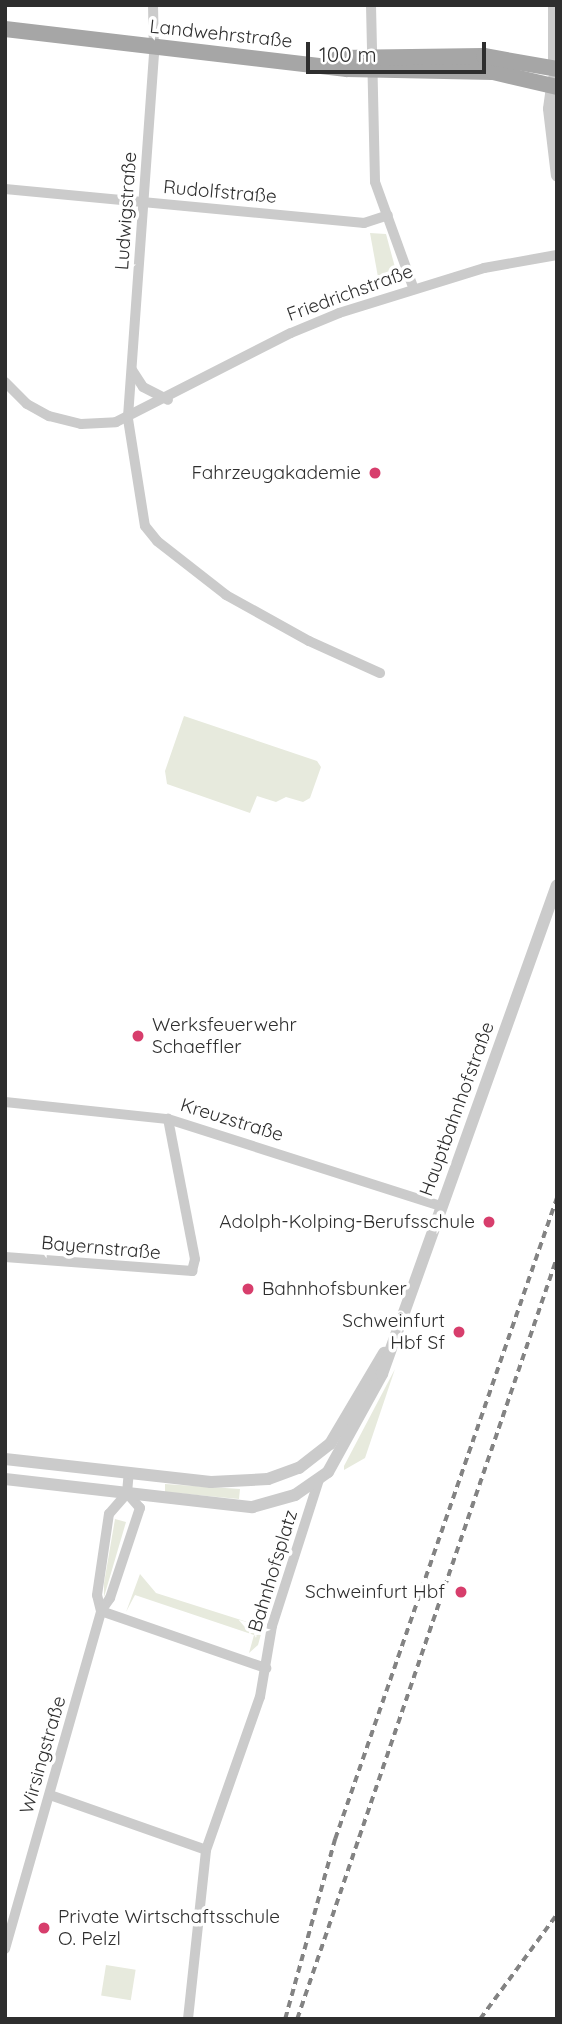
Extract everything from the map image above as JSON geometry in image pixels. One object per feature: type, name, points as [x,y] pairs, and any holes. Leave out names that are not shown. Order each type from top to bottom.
[{"type":"main road","name":"Landwehrstraße","points":[[5,20],[154,42]]},
{"type":"main road","name":"Landwehrstraße","points":[[5,29],[373,64],[511,74],[555,89]]},
{"type":"main road","name":"Landwehrstraße","points":[[373,64],[484,55],[555,68]]},
{"type":"street","name":"Ludwigstraße","points":[[153,5],[154,42],[128,419],[145,526],[157,541],[261,616],[380,673]]},
{"type":"street","points":[[371,5],[376,182],[413,287]]},
{"type":"street","points":[[553,5],[555,89],[548,109],[557,176]]},
{"type":"street","name":"Rudolfstraße","points":[[5,188],[364,223],[388,215]]},
{"type":"street","name":"Friedrichstraße","points":[[5,382],[27,404],[62,421],[102,425],[128,419],[168,400],[290,333],[413,287],[512,262],[557,255]]},
{"type":"street","points":[[132,370],[143,387],[168,400]]},
{"type":"street","name":"Hauptbahnhofstraße","points":[[5,1479],[252,1507],[280,1501],[319,1480],[354,1432],[382,1374],[390,1344],[557,885]]},
{"type":"street","name":"Kreuzstraße","points":[[5,1102],[168,1119],[442,1206]]},
{"type":"street","name":"Bayernstraße","points":[[5,1257],[192,1271],[195,1259],[168,1119]]},
{"type":"street","name":"Hauptbahnhofstraße","points":[[5,1459],[231,1483],[268,1479],[299,1468],[337,1435],[390,1344]]},
{"type":"street","points":[[102,1611],[97,1595],[109,1514],[127,1493],[129,1472]]},
{"type":"street","name":"Bahnhofsplatz","points":[[188,2019],[206,1850],[266,1668],[274,1619],[319,1480]]},
{"type":"street","points":[[102,1611],[110,1598],[140,1508],[127,1493]]},
{"type":"street","points":[[102,1611],[266,1668]]},
{"type":"street","name":"Wirsingstraße","points":[[5,1949],[102,1611]]},
{"type":"street","points":[[50,1795],[206,1850]]},
{"type":"shaded area","points":[[370,233],[386,234],[396,271],[378,277]]},
{"type":"shaded area","points":[[184,716],[317,761],[321,767],[310,798],[303,802],[286,797],[276,802],[257,796],[250,813],[167,784],[165,771]]},
{"type":"shaded area","points":[[395,1369],[365,1458],[344,1470],[344,1466]]},
{"type":"shaded area","points":[[165,1484],[240,1489],[239,1499],[165,1492]]},
{"type":"shaded area","points":[[115,1519],[126,1522],[104,1597],[104,1583]]},
{"type":"shaded area","points":[[140,1574],[156,1593],[263,1627],[258,1645],[249,1653],[254,1635],[135,1595],[126,1612]]},
{"type":"shaded area","points":[[106,1965],[136,1970],[131,2000],[101,1996]]},
{"type":"railway","points":[[285,2019],[335,1839],[557,1197]]},
{"type":"railway","points":[[297,2019],[557,1257]]},
{"type":"railway","points":[[480,2019],[557,1914]]},
{"type":"place","name":"Fahrzeugakademie","points":[[375,473]]},
{"type":"place","name":"Werksfeuerwehr Schaeffler","points":[[138,1036]]},
{"type":"place","name":"Adolph-Kolping-Berufsschule","points":[[489,1222]]},
{"type":"place","name":"Bahnhofsbunker","points":[[248,1289]]},
{"type":"place","name":"Schweinfurt Hbf Sf","points":[[459,1332]]},
{"type":"place","name":"Schweinfurt Hbf","points":[[461,1592]]},
{"type":"place","name":"Private Wirtschaftsschule O. Pelzl","points":[[44,1928]]}]
